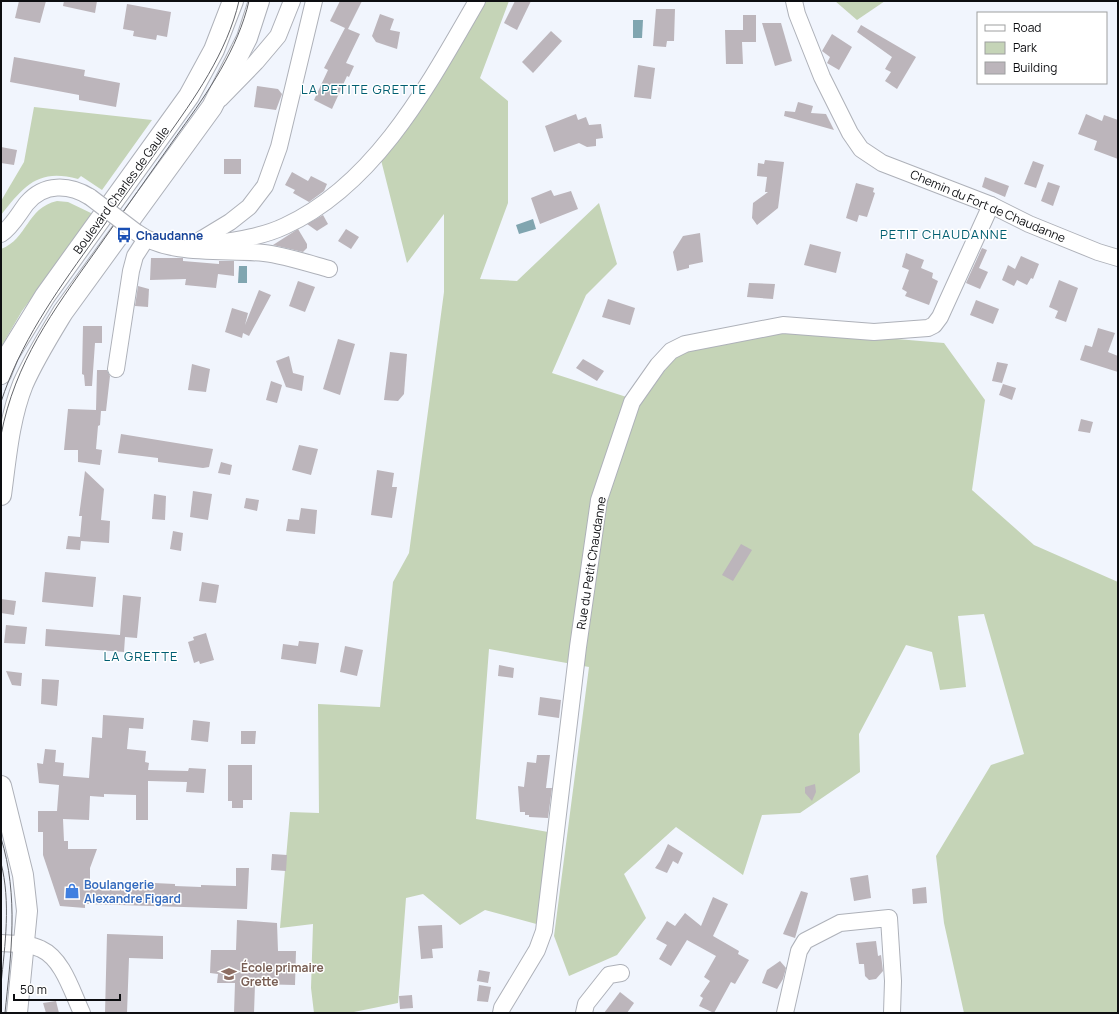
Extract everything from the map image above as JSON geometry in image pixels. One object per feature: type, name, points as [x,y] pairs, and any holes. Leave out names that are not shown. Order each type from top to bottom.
[{"type":"main road","name":"Boulevard Charles de Gaulle","points":[[1,374],[16,343],[45,296],[189,96],[214,50],[233,1]]},
{"type":"main road","name":"Boulevard Charles de Gaulle","points":[[1,495],[11,427],[23,385],[45,341],[63,312],[212,107],[247,38],[259,1]]},
{"type":"main road","points":[[1,786],[23,875],[27,910],[25,945],[17,1013]]},
{"type":"street","points":[[212,107],[256,62],[278,36],[292,1]]},
{"type":"street","points":[[187,248],[230,222],[249,207],[265,186],[279,148],[314,1]]},
{"type":"street","points":[[187,248],[254,236],[284,227],[322,206],[369,163],[428,86],[477,1]]},
{"type":"street","name":"Chemin du Fort de Chaudanne","points":[[794,1],[797,14],[822,77],[850,133],[861,149],[882,163],[991,205],[1030,224],[1098,252],[1118,258]]},
{"type":"street","points":[[1,234],[29,201],[45,190],[59,187],[76,189],[90,197],[141,236],[163,245],[265,253],[329,269]]},
{"type":"street","name":"Rue du Petit Chaudanne","points":[[501,1013],[502,1008],[537,950],[544,931],[577,655],[599,500],[632,402],[658,365],[672,352],[685,344],[783,325],[874,332],[928,328],[934,326],[940,317],[991,205]]},
{"type":"street","points":[[116,369],[131,271],[141,236]]},
{"type":"street","points":[[785,1013],[799,951],[805,941],[840,924],[889,918],[893,981],[892,1013]]},
{"type":"street","points":[[1,942],[40,948],[52,957],[62,969],[82,1013]]},
{"type":"street","points":[[584,1013],[586,1004],[609,976],[621,973]]},
{"type":"green space","points":[[486,1],[509,1],[480,78],[508,101],[508,203],[480,279],[517,281],[599,203],[617,264],[586,295],[552,373],[642,402],[679,351],[791,330],[944,343],[985,400],[972,490],[1034,545],[1118,582],[1118,1013],[964,1013],[944,923],[936,856],[991,765],[1024,754],[984,614],[958,616],[966,687],[940,690],[932,652],[906,645],[859,734],[860,772],[800,813],[762,815],[743,875],[676,827],[624,874],[646,918],[617,955],[569,976],[554,936],[589,667],[489,649],[476,819],[548,832],[540,925],[485,910],[460,925],[423,894],[406,898],[398,1003],[349,1013],[314,1013],[311,988],[313,924],[280,928],[290,812],[319,813],[318,704],[380,707],[393,582],[409,553],[444,292],[444,214],[407,263],[381,160],[447,68]]},
{"type":"green space","points":[[835,1],[885,1],[857,20]]},
{"type":"green space","points":[[34,107],[152,120],[102,190],[81,176],[78,179],[64,176],[42,178],[25,188],[1,215],[1,201],[24,162]]},
{"type":"green space","points":[[57,201],[68,202],[93,214],[22,311],[1,347],[1,249],[17,238],[39,210]]},
{"type":"water","points":[[633,20],[643,20],[642,38],[633,38]]},
{"type":"water","points":[[533,219],[536,229],[519,234],[516,225]]},
{"type":"water","points":[[239,266],[247,266],[247,283],[238,283]]},
{"type":"building","points":[[19,1],[46,1],[40,23],[15,18]]},
{"type":"building","points":[[64,1],[97,1],[95,13],[63,6]]},
{"type":"building","points":[[340,1],[362,1],[348,29],[360,34],[346,63],[354,66],[349,77],[347,76],[332,109],[314,100],[328,70],[324,68],[345,28],[330,21]]},
{"type":"building","points":[[515,1],[531,1],[517,30],[504,23]]},
{"type":"building","points":[[127,4],[171,12],[167,37],[157,35],[156,40],[133,36],[134,31],[123,29]]},
{"type":"building","points":[[656,9],[675,9],[674,41],[667,41],[666,47],[653,46]]},
{"type":"building","points":[[380,14],[394,19],[390,30],[400,32],[397,49],[376,42],[372,36]]},
{"type":"building","points":[[743,15],[756,15],[756,42],[742,42],[743,64],[726,64],[725,30],[743,30]]},
{"type":"building","points":[[762,23],[781,23],[792,61],[775,66]]},
{"type":"building","points":[[861,25],[916,57],[897,89],[885,81],[891,72],[885,69],[892,57],[857,32]]},
{"type":"building","points":[[551,31],[562,41],[533,73],[522,62]]},
{"type":"building","points":[[832,34],[852,47],[839,70],[827,63],[830,57],[822,51]]},
{"type":"building","points":[[14,57],[85,70],[84,76],[120,83],[116,107],[79,100],[79,95],[10,82]]},
{"type":"building","points":[[638,65],[655,68],[651,99],[634,97]]},
{"type":"building","points":[[257,86],[278,89],[282,94],[276,110],[254,107]]},
{"type":"building","points":[[798,102],[813,106],[811,113],[826,114],[834,130],[784,116],[785,111],[795,112]]},
{"type":"building","points":[[576,114],[578,120],[586,117],[589,125],[601,124],[603,138],[596,139],[596,146],[587,147],[579,143],[554,152],[545,126]]},
{"type":"building","points":[[1086,114],[1102,121],[1104,115],[1118,120],[1118,159],[1094,150],[1097,141],[1078,134]]},
{"type":"building","points":[[1,147],[17,150],[14,165],[1,163]]},
{"type":"building","points":[[224,159],[241,159],[241,174],[224,174]]},
{"type":"building","points":[[765,160],[784,162],[778,208],[757,225],[752,218],[753,203],[768,192],[765,192],[767,177],[757,176],[758,163],[764,164]]},
{"type":"building","points":[[1033,161],[1044,165],[1036,188],[1024,184]]},
{"type":"building","points":[[292,172],[308,181],[311,176],[327,184],[324,191],[309,202],[293,193],[295,190],[285,185]]},
{"type":"building","points":[[985,177],[1009,186],[1005,197],[982,187]]},
{"type":"building","points":[[1048,182],[1060,186],[1053,206],[1041,201]]},
{"type":"building","points":[[856,183],[874,188],[873,192],[875,193],[867,217],[859,215],[857,222],[846,218]]},
{"type":"building","points":[[551,190],[554,196],[571,191],[578,209],[540,224],[531,198]]},
{"type":"building","points":[[323,215],[328,224],[317,231],[307,224]]},
{"type":"building","points":[[298,229],[307,244],[307,248],[303,252],[273,245]]},
{"type":"building","points":[[346,229],[359,237],[351,249],[338,241]]},
{"type":"building","points":[[700,233],[703,262],[689,265],[689,268],[677,271],[673,252],[683,236]]},
{"type":"building","points":[[810,244],[841,252],[836,273],[804,265]]},
{"type":"building","points":[[982,248],[987,250],[979,268],[988,272],[980,289],[966,283]]},
{"type":"building","points":[[906,253],[924,260],[921,268],[933,273],[932,278],[938,281],[929,305],[905,296],[907,292],[902,289],[909,270],[902,267]]},
{"type":"building","points":[[1021,256],[1039,264],[1033,279],[1031,278],[1027,285],[1017,280],[1014,286],[1002,280],[1008,265],[1015,269]]},
{"type":"building","points":[[151,258],[183,258],[183,261],[219,264],[219,261],[234,261],[234,276],[218,274],[216,288],[185,285],[186,279],[150,280]]},
{"type":"building","points":[[1059,280],[1078,288],[1066,322],[1055,318],[1058,311],[1049,307]]},
{"type":"building","points":[[298,281],[315,287],[305,312],[289,306]]},
{"type":"building","points":[[749,283],[775,284],[773,299],[747,297]]},
{"type":"building","points":[[138,286],[149,289],[148,307],[135,306]]},
{"type":"building","points":[[259,290],[271,295],[249,336],[243,333],[242,338],[225,332],[232,308],[248,313],[245,325]]},
{"type":"building","points":[[608,299],[635,308],[630,325],[602,317]]},
{"type":"building","points":[[976,300],[999,309],[993,324],[970,315]]},
{"type":"building","points":[[83,326],[102,326],[102,343],[95,343],[92,386],[85,386],[84,375],[82,374]]},
{"type":"building","points":[[1098,328],[1115,333],[1108,352],[1118,356],[1118,372],[1080,360],[1085,345],[1092,347]]},
{"type":"building","points":[[338,339],[355,344],[340,395],[323,389]]},
{"type":"building","points":[[390,352],[407,354],[404,394],[398,401],[384,400]]},
{"type":"building","points":[[289,356],[293,373],[304,376],[302,391],[286,387],[276,361]]},
{"type":"building","points":[[583,359],[604,371],[597,381],[576,368]]},
{"type":"building","points":[[997,362],[1008,364],[1002,383],[992,381]]},
{"type":"building","points":[[192,364],[210,369],[206,392],[188,390]]},
{"type":"building","points":[[97,370],[107,370],[110,376],[106,411],[101,411],[100,425],[98,426],[96,449],[102,450],[100,465],[78,462],[78,450],[64,450],[68,409],[96,410]]},
{"type":"building","points":[[271,381],[282,385],[277,403],[266,400]]},
{"type":"building","points":[[1003,384],[1016,388],[1012,400],[999,395]]},
{"type":"building","points":[[1081,419],[1093,422],[1090,433],[1078,431]]},
{"type":"building","points":[[121,434],[213,449],[209,467],[203,468],[158,462],[158,458],[118,453]]},
{"type":"building","points":[[299,445],[318,449],[311,475],[292,470]]},
{"type":"building","points":[[221,462],[232,465],[230,475],[218,473]]},
{"type":"building","points":[[377,470],[394,473],[392,487],[397,487],[392,518],[371,515]]},
{"type":"building","points":[[85,471],[104,489],[101,520],[110,521],[109,543],[81,541],[80,550],[66,549],[68,536],[80,537],[82,516],[79,516]]},
{"type":"building","points":[[193,491],[212,494],[208,520],[190,517]]},
{"type":"building","points":[[154,494],[166,496],[165,520],[152,519]]},
{"type":"building","points":[[246,498],[259,500],[257,511],[244,508]]},
{"type":"building","points":[[301,508],[317,510],[315,534],[286,531],[288,519],[299,520]]},
{"type":"building","points":[[173,531],[183,533],[181,551],[170,549]]},
{"type":"building","points":[[741,544],[752,550],[733,581],[722,575]]},
{"type":"building","points":[[45,572],[96,577],[93,607],[42,602]]},
{"type":"building","points":[[202,582],[219,585],[216,603],[199,601]]},
{"type":"building","points":[[123,595],[141,597],[137,638],[125,637],[124,652],[45,646],[46,629],[120,635]]},
{"type":"building","points":[[1,599],[16,601],[14,615],[1,613]]},
{"type":"building","points":[[6,625],[27,627],[25,644],[4,643]]},
{"type":"building","points":[[206,633],[214,660],[200,664],[199,661],[194,663],[188,642],[194,640],[193,637]]},
{"type":"building","points":[[299,641],[319,643],[316,664],[281,659],[283,644],[298,646]]},
{"type":"building","points":[[345,646],[363,650],[357,676],[340,672]]},
{"type":"building","points":[[499,665],[514,668],[513,678],[498,676]]},
{"type":"building","points":[[6,671],[22,673],[21,686],[12,685]]},
{"type":"building","points":[[42,679],[59,680],[57,706],[41,704]]},
{"type":"building","points":[[540,697],[561,700],[559,718],[538,715]]},
{"type":"building","points":[[103,715],[144,718],[143,729],[129,728],[127,749],[146,751],[145,762],[149,763],[148,770],[188,771],[189,768],[206,769],[204,793],[186,792],[187,782],[148,781],[148,820],[136,820],[136,795],[104,794],[104,797],[90,796],[89,820],[63,819],[64,841],[68,841],[68,849],[97,849],[90,868],[90,883],[154,886],[154,883],[175,884],[175,886],[201,887],[201,885],[236,886],[236,868],[249,868],[247,909],[88,904],[85,904],[85,908],[60,906],[43,855],[43,832],[38,832],[38,811],[57,811],[59,785],[39,783],[37,763],[43,764],[45,749],[56,750],[55,762],[64,763],[63,776],[89,778],[92,737],[102,738]]},
{"type":"building","points":[[193,720],[210,722],[208,742],[191,740]]},
{"type":"building","points":[[241,731],[256,731],[255,744],[241,744]]},
{"type":"building","points":[[537,755],[550,755],[546,788],[552,788],[548,818],[529,817],[529,815],[525,815],[525,812],[520,812],[518,786],[524,787],[527,762],[536,763]]},
{"type":"building","points":[[228,765],[252,765],[252,800],[243,800],[243,808],[232,808],[232,801],[228,801]]},
{"type":"building","points":[[815,784],[816,792],[812,801],[805,793],[805,787]]},
{"type":"building","points":[[668,844],[683,853],[678,864],[673,861],[667,873],[655,868]]},
{"type":"building","points":[[272,854],[287,855],[286,871],[271,870]]},
{"type":"building","points":[[868,875],[871,898],[854,901],[850,878]]},
{"type":"building","points":[[926,887],[927,903],[913,904],[912,889]]},
{"type":"building","points":[[801,891],[808,893],[795,938],[783,934]]},
{"type":"building","points":[[713,897],[728,904],[713,936],[739,951],[738,954],[749,960],[735,984],[731,982],[714,1013],[699,1006],[703,998],[700,996],[710,981],[704,977],[716,956],[687,940],[671,966],[659,959],[667,945],[656,939],[667,921],[675,926],[685,913],[701,926]]},
{"type":"building","points":[[237,920],[277,923],[278,951],[296,951],[295,985],[255,984],[254,1013],[234,1013],[235,983],[217,983],[218,974],[210,973],[211,950],[236,950]]},
{"type":"building","points":[[442,925],[443,948],[432,949],[433,958],[421,959],[418,926]]},
{"type":"building","points":[[107,934],[163,936],[163,959],[129,958],[127,1013],[105,1013]]},
{"type":"building","points":[[876,941],[878,956],[881,955],[883,971],[876,979],[869,980],[865,976],[864,964],[859,964],[856,943]]},
{"type":"building","points":[[780,961],[786,968],[783,979],[777,989],[762,983],[767,970]]},
{"type":"building","points":[[479,970],[490,972],[488,983],[477,981]]},
{"type":"building","points":[[479,985],[491,987],[488,1002],[477,1001]]},
{"type":"building","points":[[620,992],[634,1003],[627,1013],[604,1013]]},
{"type":"building","points":[[412,995],[413,1008],[400,1009],[399,996]]},
{"type":"building","points":[[56,1001],[59,1013],[46,1013],[43,1003]]},
{"type":"tram line","points":[[1,402],[18,359],[51,301],[198,92],[218,57],[234,20],[239,1]]},
{"type":"tram line","points":[[1,435],[7,409],[16,384],[38,338],[65,295],[191,116],[211,85],[238,36],[249,1]]},
{"type":"tram line","points":[[1,838],[7,860],[12,903],[11,947],[5,1013]]},
{"type":"tram line","points":[[1,863],[6,893],[6,924],[1,984]]},
{"type":"place","name":"Chaudanne","points":[[124,235]]},
{"type":"place","name":"Boulangerie Alexandre Figard","points":[[72,891]]},
{"type":"place","name":"École primaire Grette","points":[[229,974]]},
{"type":"district","name":"LA PETITE GRETTE","points":[[364,89]]},
{"type":"district","name":"PETIT CHAUDANNE","points":[[944,234]]},
{"type":"district","name":"LA GRETTE","points":[[141,656]]}]
